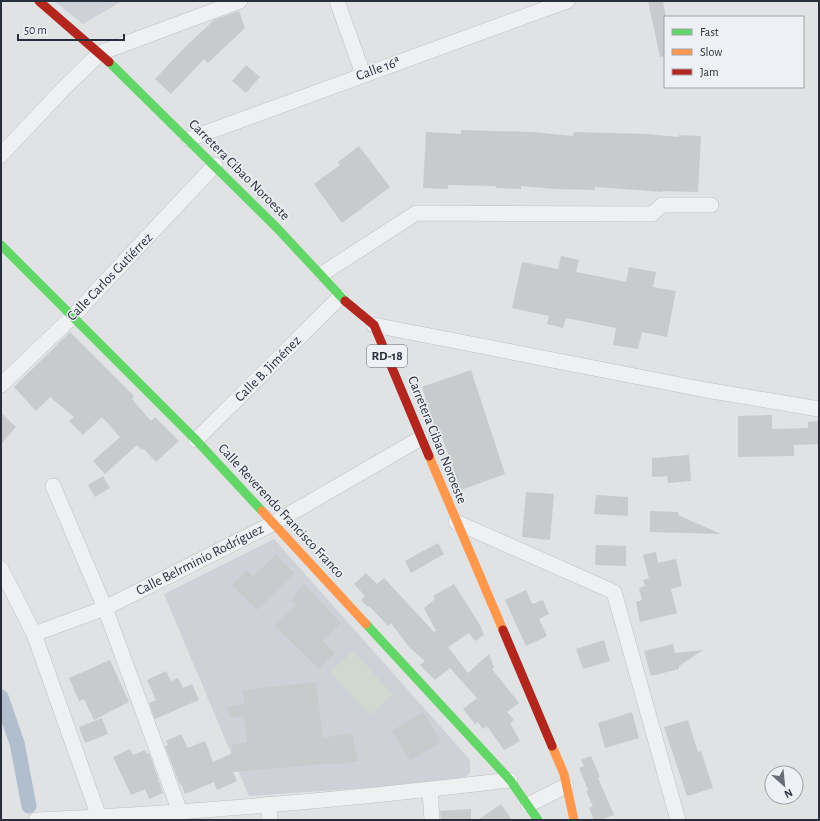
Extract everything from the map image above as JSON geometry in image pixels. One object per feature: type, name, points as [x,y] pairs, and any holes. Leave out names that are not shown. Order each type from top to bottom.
[{"type":"main road","name":"Carretera Cibao Noroeste","points":[[39,1],[100,53],[189,139],[322,274],[340,297],[374,325],[456,522],[515,655],[564,774],[574,820]]},
{"type":"main road","name":"Calle Reverendo Francisco Franco","points":[[1,245],[196,440],[274,523],[510,780],[538,820]]},
{"type":"street","points":[[1,155],[64,88],[100,53],[240,1]]},
{"type":"street","points":[[337,1],[363,74]]},
{"type":"street","name":"Calle 16ª","points":[[189,139],[363,74],[567,1]]},
{"type":"street","name":"Calle Carlos Gutiérrez","points":[[1,386],[73,316],[215,165]]},
{"type":"street","points":[[322,274],[416,213],[652,214],[662,205],[711,205]]},
{"type":"street","name":"Calle B. Jiménez","points":[[196,440],[340,297]]},
{"type":"street","points":[[374,325],[706,390],[819,409]]},
{"type":"street","name":"Calle Belrminio Rodríguez","points":[[34,634],[105,608],[274,523],[422,438]]},
{"type":"street","points":[[53,486],[105,608],[180,812]]},
{"type":"street","points":[[456,522],[614,592],[678,820]]},
{"type":"street","points":[[1,569],[34,634],[99,817]]},
{"type":"street","points":[[36,820],[58,820],[180,812],[430,790],[510,780]]},
{"type":"street","points":[[528,806],[566,786]]},
{"type":"street","points":[[430,790],[432,820]]},
{"type":"street","points":[[268,804],[270,820]]},
{"type":"shaded area","points":[[54,1],[122,1],[83,24]]},
{"type":"shaded area","points":[[274,539],[470,760],[470,773],[462,781],[249,796],[164,594]]},
{"type":"shaded area","points":[[353,651],[393,694],[370,715],[330,672]]},
{"type":"building","points":[[648,1],[663,1],[666,16],[664,16],[664,56],[660,57]]},
{"type":"building","points":[[239,11],[245,28],[208,63],[204,59],[171,94],[155,79],[185,47],[214,20]]},
{"type":"building","points":[[246,65],[260,77],[246,93],[232,81]]},
{"type":"building","points":[[461,130],[532,132],[573,136],[574,132],[647,134],[679,137],[679,135],[701,136],[698,192],[663,192],[595,187],[595,190],[521,186],[521,189],[496,188],[496,186],[448,185],[448,189],[423,188],[426,132],[461,134]]},
{"type":"building","points":[[359,146],[390,187],[342,223],[314,184],[340,165],[338,162]]},
{"type":"building","points":[[561,256],[579,260],[576,272],[626,282],[629,267],[656,272],[653,287],[676,291],[667,337],[642,332],[638,349],[613,345],[616,328],[566,318],[563,328],[547,324],[549,316],[512,308],[522,262],[558,269]]},
{"type":"building","points":[[70,332],[134,396],[132,399],[151,421],[155,417],[179,441],[156,462],[144,449],[142,450],[137,445],[105,474],[93,461],[120,437],[102,417],[83,435],[69,421],[74,417],[50,397],[36,411],[14,387]]},
{"type":"building","points":[[471,370],[505,474],[461,490],[439,429],[436,430],[422,387]]},
{"type":"building","points":[[1,413],[16,427],[1,444]]},
{"type":"building","points":[[772,415],[772,429],[808,428],[808,422],[819,421],[819,444],[794,445],[794,456],[738,457],[738,416]]},
{"type":"building","points":[[689,455],[691,481],[668,483],[667,476],[652,477],[652,458]]},
{"type":"building","points":[[103,476],[110,488],[95,497],[88,485]]},
{"type":"building","points":[[526,492],[554,494],[550,540],[522,537]]},
{"type":"building","points":[[596,495],[628,497],[628,516],[594,514]]},
{"type":"building","points":[[650,511],[678,512],[678,515],[721,534],[650,532]]},
{"type":"building","points":[[438,543],[444,554],[411,573],[405,561]]},
{"type":"building","points":[[596,545],[626,546],[626,566],[595,565]]},
{"type":"building","points":[[656,552],[658,563],[676,559],[682,586],[671,589],[677,613],[640,622],[636,602],[642,600],[639,588],[645,586],[643,580],[649,578],[643,555]]},
{"type":"building","points":[[276,555],[294,573],[257,610],[232,585],[247,570],[253,576]]},
{"type":"building","points":[[366,573],[377,584],[384,578],[434,632],[436,631],[424,608],[435,599],[433,596],[454,584],[480,625],[484,635],[475,641],[469,633],[448,647],[468,673],[489,654],[494,667],[492,669],[519,703],[507,712],[514,720],[510,723],[520,741],[504,750],[487,726],[483,729],[478,722],[475,724],[463,709],[477,698],[450,668],[435,680],[420,665],[425,661],[409,647],[391,623],[388,626],[369,606],[368,607],[361,600],[365,596],[354,584]]},
{"type":"building","points":[[304,584],[341,623],[322,641],[335,653],[319,669],[275,626],[296,605],[291,600]]},
{"type":"building","points":[[526,590],[532,604],[543,600],[549,614],[539,619],[547,636],[526,646],[505,600]]},
{"type":"building","points":[[604,640],[610,661],[583,669],[576,649]]},
{"type":"building","points":[[673,644],[675,653],[703,650],[679,666],[679,669],[651,676],[644,651]]},
{"type":"building","points":[[110,660],[129,702],[94,720],[84,699],[79,701],[69,678]]},
{"type":"building","points":[[166,671],[171,681],[178,678],[183,688],[192,684],[199,700],[155,719],[149,703],[156,700],[147,680]]},
{"type":"building","points":[[316,682],[323,738],[352,733],[358,761],[335,765],[334,763],[233,772],[237,781],[217,790],[214,782],[185,794],[165,746],[168,745],[166,741],[181,734],[188,748],[205,741],[213,762],[233,753],[232,744],[247,743],[244,716],[229,718],[228,706],[245,704],[243,690]]},
{"type":"building","points":[[423,712],[441,742],[410,761],[392,731]]},
{"type":"building","points":[[632,712],[639,738],[605,748],[598,723]]},
{"type":"building","points":[[102,718],[108,734],[85,743],[79,727]]},
{"type":"building","points":[[688,720],[698,752],[701,751],[713,788],[687,796],[664,727]]},
{"type":"building","points":[[130,749],[133,755],[145,750],[147,754],[149,753],[163,793],[149,799],[145,789],[131,795],[113,757]]},
{"type":"building","points":[[591,756],[600,777],[598,778],[614,815],[601,820],[594,820],[589,808],[593,806],[586,791],[588,790],[579,768],[584,766],[581,760]]},
{"type":"building","points":[[501,804],[512,820],[478,820]]},
{"type":"building","points":[[471,809],[471,820],[441,820],[440,811]]},
{"type":"waterway","points":[[1,697],[17,743],[29,806]]},
{"type":"traffic: fast","points":[[109,62],[277,228],[345,301]]},
{"type":"traffic: fast","points":[[1,245],[196,440],[262,511]]},
{"type":"traffic: fast","points":[[366,624],[510,780],[538,820]]},
{"type":"traffic: slow","points":[[429,456],[503,630]]},
{"type":"traffic: slow","points":[[262,511],[366,624]]},
{"type":"traffic: slow","points":[[552,746],[564,774],[574,820]]},
{"type":"traffic: jam","points":[[39,1],[109,62]]},
{"type":"traffic: jam","points":[[345,301],[374,325],[429,456]]},
{"type":"traffic: jam","points":[[503,630],[552,746]]}]
